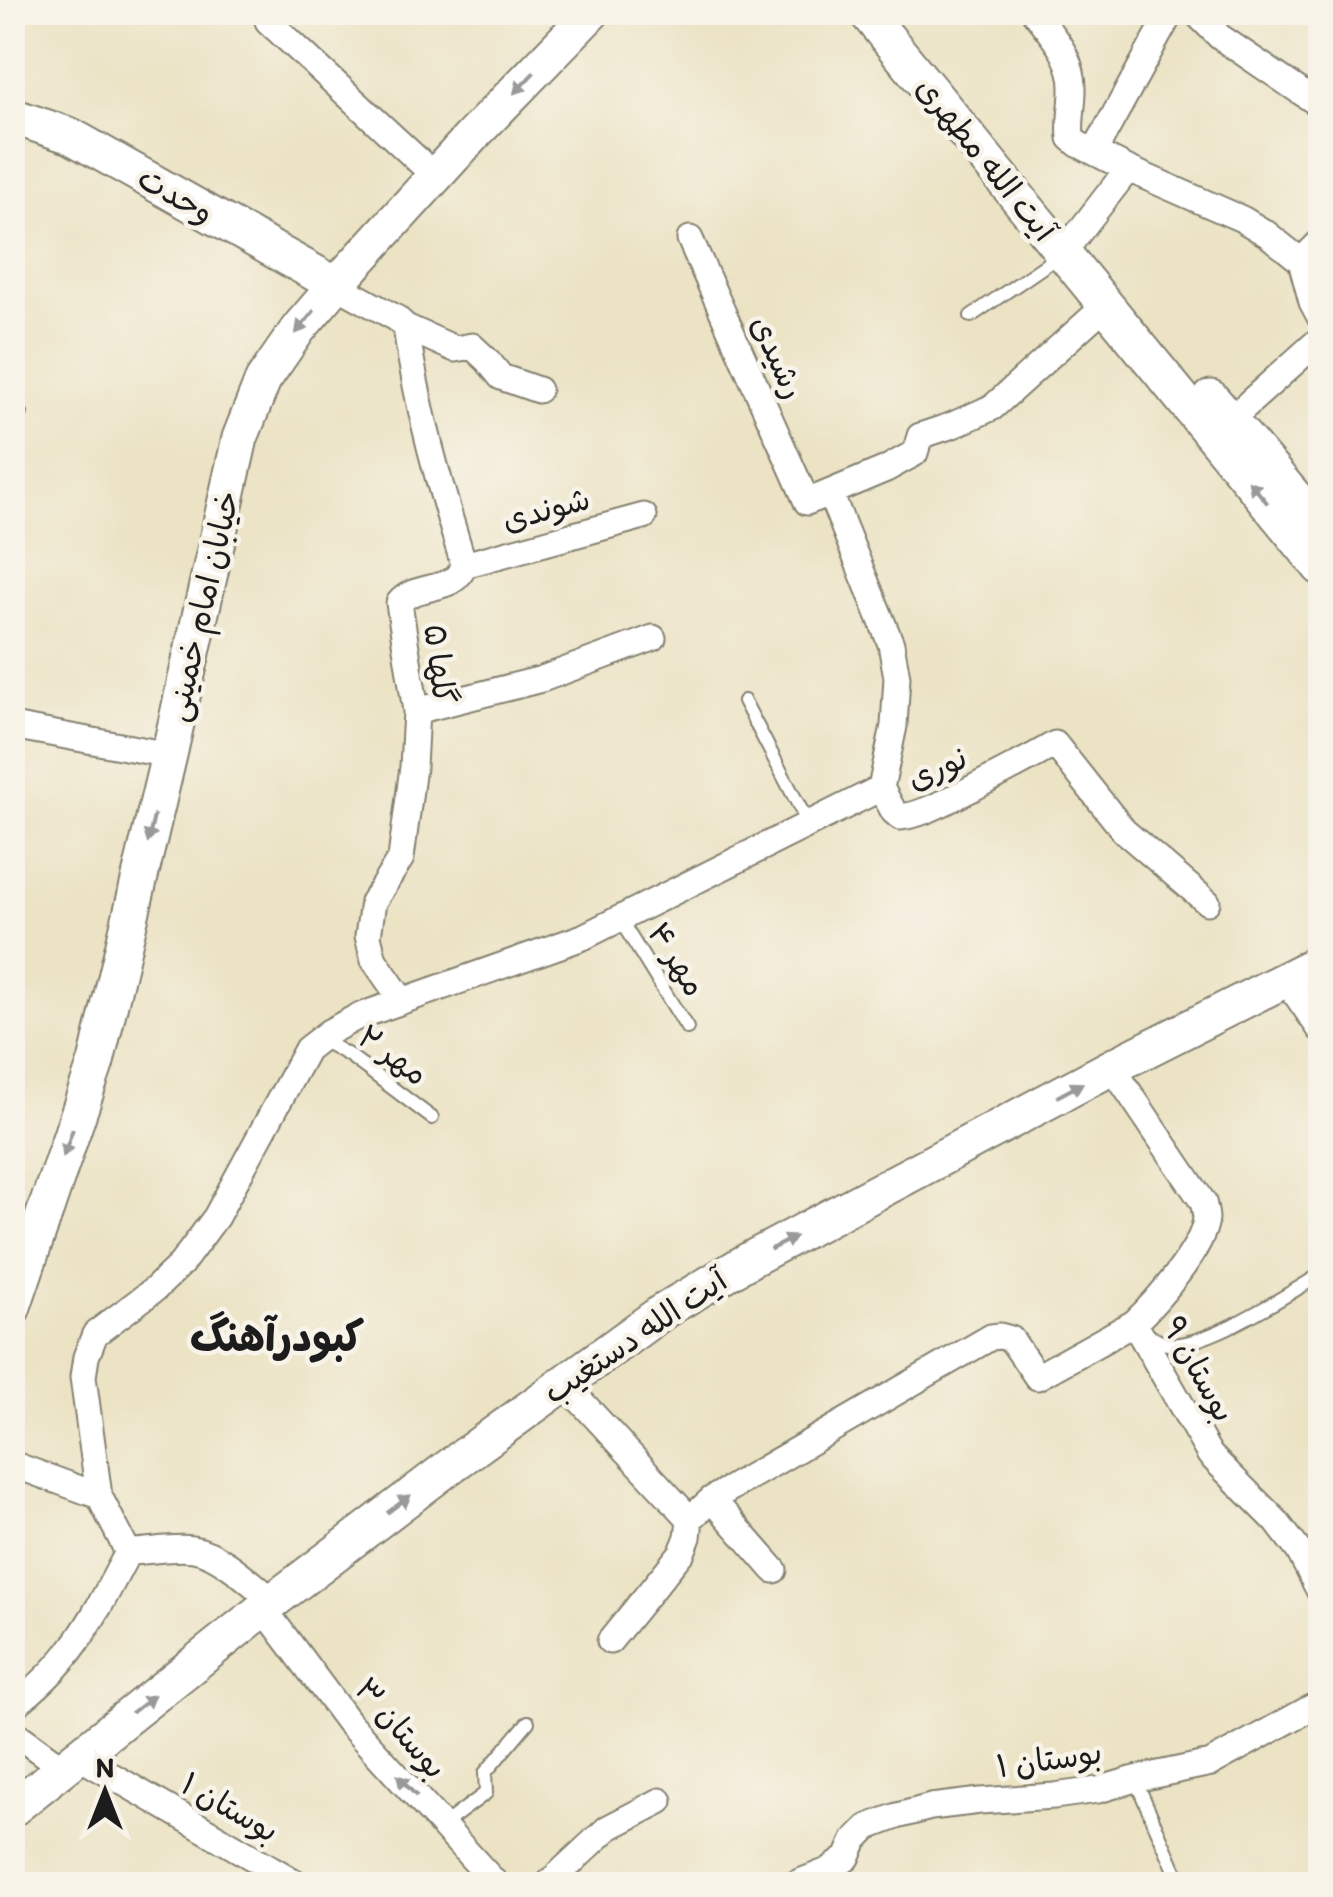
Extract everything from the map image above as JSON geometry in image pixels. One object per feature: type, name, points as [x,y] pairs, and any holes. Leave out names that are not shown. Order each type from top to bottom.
[{"type":"main road","name":"خیابان امام خمینی","points":[[12,1309],[96,1062],[240,438],[263,380],[299,328],[336,286],[592,12]]},
{"type":"main road","name":"آیت الله مطهری","points":[[866,12],[1320,568]]},
{"type":"main road","name":"وحدت","points":[[12,116],[71,136],[336,286]]},
{"type":"main road","name":"آیت الله مطهری","points":[[1105,306],[1153,336],[1320,527]]},
{"type":"main road","name":"آیت الله دستغیب","points":[[12,1809],[445,1470],[665,1310],[710,1282],[1112,1068],[1320,962]]},
{"type":"street","points":[[1034,12],[1067,56],[1072,72],[1071,138],[1267,234],[1301,261],[1308,292],[1320,317]]},
{"type":"street","points":[[1094,152],[1171,12]]},
{"type":"street","points":[[1194,12],[1220,36],[1320,104]]},
{"type":"street","points":[[268,21],[436,176]]},
{"type":"street","points":[[1063,254],[1128,169]]},
{"type":"street","name":"رشیدی","points":[[690,239],[818,497]]},
{"type":"street","points":[[1301,261],[1320,242]]},
{"type":"street","points":[[336,286],[406,327],[455,349],[472,346],[502,378],[538,390]]},
{"type":"street","points":[[818,497],[914,453],[920,436],[994,408],[1105,306]]},
{"type":"street","points":[[406,327],[426,426],[464,565]]},
{"type":"street","points":[[1230,420],[1320,340]]},
{"type":"street","name":"نوری","points":[[818,497],[891,644],[897,677],[894,726],[881,788],[894,812],[900,817],[934,807],[1055,744],[1124,831],[1207,902]]},
{"type":"street","name":"شوندی","points":[[464,565],[644,516]]},
{"type":"street","name":"گلها ۵","points":[[395,1002],[399,996],[374,960],[368,936],[373,902],[401,858],[411,782],[416,712],[400,603],[404,596],[451,581],[462,574],[464,565]]},
{"type":"street","points":[[416,712],[542,679],[653,638]]},
{"type":"street","points":[[12,726],[169,755]]},
{"type":"street","points":[[12,1707],[52,1675],[72,1652],[128,1552],[99,1496],[84,1377],[86,1357],[95,1334],[155,1290],[181,1264],[216,1217],[306,1049],[356,1017],[582,937],[881,788]]},
{"type":"street","points":[[1286,980],[1320,1029]]},
{"type":"street","name":"بوستان ۹","points":[[1112,1068],[1203,1202],[1206,1218],[1187,1261],[1134,1323],[1210,1455],[1276,1521],[1299,1551],[1320,1592]]},
{"type":"street","points":[[610,1641],[682,1552],[690,1519],[712,1500],[990,1337],[1011,1338],[1037,1378],[1134,1323]]},
{"type":"street","points":[[564,1383],[690,1519]]},
{"type":"street","points":[[12,1464],[99,1496]]},
{"type":"street","points":[[712,1500],[774,1570]]},
{"type":"street","name":"بوستان ۳","points":[[128,1552],[193,1549],[233,1569],[269,1605],[348,1722],[496,1884]]},
{"type":"street","name":"بوستان ۱","points":[[795,1884],[828,1871],[847,1858],[855,1840],[868,1826],[897,1816],[931,1807],[1098,1790],[1134,1778],[1210,1763],[1320,1703]]},
{"type":"street","name":"بوستان ۱","points":[[12,1731],[298,1884]]},
{"type":"street","points":[[548,1884],[608,1828],[660,1801]]},
{"type":"lane","points":[[971,316],[1063,254]]},
{"type":"lane","points":[[744,701],[808,823]]},
{"type":"lane","name":"مهر ۴","points":[[620,918],[687,1028]]},
{"type":"lane","name":"مهر ۲","points":[[320,1038],[432,1118]]},
{"type":"lane","points":[[1134,1323],[1158,1340],[1180,1344],[1228,1328],[1320,1275]]},
{"type":"lane","points":[[443,1825],[486,1793],[485,1773],[528,1722]]},
{"type":"lane","points":[[1134,1778],[1181,1884]]},
{"type":"district","name":"کبودرآهنگ","points":[[277,1336]]}]
